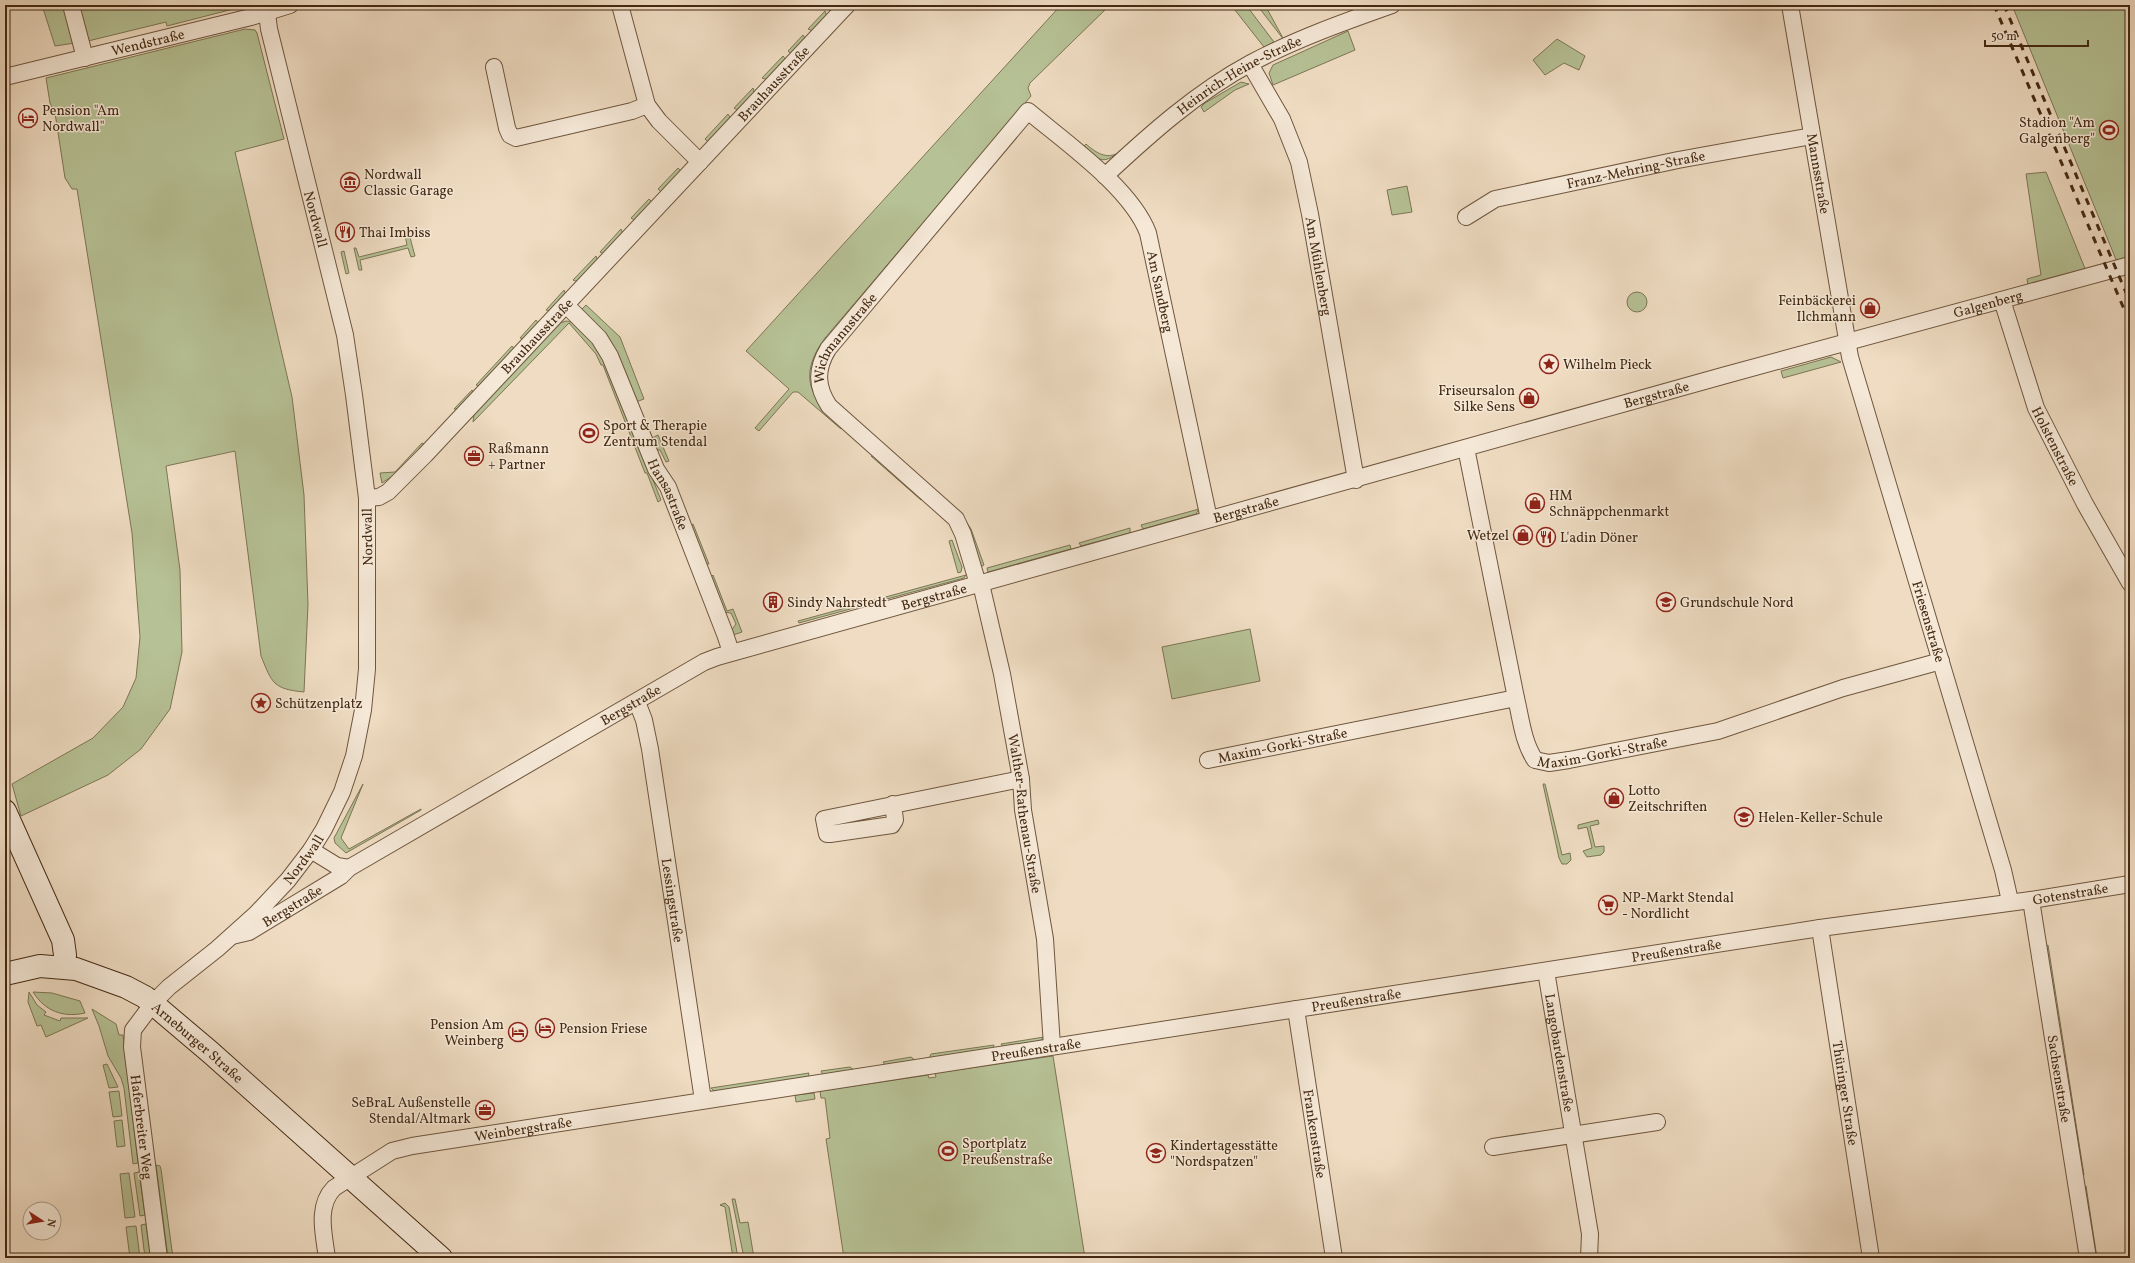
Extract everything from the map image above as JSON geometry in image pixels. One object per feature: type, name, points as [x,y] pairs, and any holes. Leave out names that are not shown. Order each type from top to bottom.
[{"type":"main road","points":[[5,811],[61,935],[65,955],[64,967]]},
{"type":"main road","name":"Arneburger Straße","points":[[5,974],[40,966],[64,967],[87,971],[138,993],[154,1002],[440,1258]]},
{"type":"street","points":[[71,5],[85,58]]},
{"type":"street","name":"Wendstraße","points":[[5,77],[36,67],[85,58],[267,8],[290,5]]},
{"type":"street","points":[[620,5],[647,105],[659,122],[700,162]]},
{"type":"street","name":"Brauhausstraße","points":[[367,498],[380,497],[388,492],[566,305],[847,5]]},
{"type":"street","name":"Heinrich-Heine-Straße","points":[[1105,176],[1135,148],[1193,101],[1250,64],[1306,37],[1392,5]]},
{"type":"street","name":"Mannsstraße","points":[[1790,5],[1846,343]]},
{"type":"street","name":"Nordwall","points":[[154,1002],[169,987],[232,936],[276,893],[311,850],[324,829],[342,792],[354,756],[363,710],[367,669],[367,498],[354,395],[345,335],[288,112],[269,29],[267,8]]},
{"type":"street","name":"Am Mühlenberg","points":[[1250,64],[1282,119],[1299,162],[1310,214],[1356,480]]},
{"type":"street","points":[[494,67],[507,128],[510,135],[516,138],[632,112],[647,105]]},
{"type":"street","name":"Am Sandberg","points":[[1028,111],[1105,176],[1133,207],[1144,222],[1148,233],[1210,519]]},
{"type":"street","name":"Wichmannstraße","points":[[980,584],[963,534],[956,519],[829,406],[820,386],[818,372],[821,360],[828,349],[1028,111]]},
{"type":"street","name":"Franz-Mehring-Straße","points":[[1466,217],[1495,199],[1654,164],[1812,136]]},
{"type":"street","name":"Galgenberg","points":[[1846,343],[2130,265]]},
{"type":"street","name":"Holstenstraße","points":[[2002,300],[2036,408],[2086,504],[2130,583]]},
{"type":"street","name":"Hansastraße","points":[[566,305],[599,338],[610,356],[656,469],[668,487],[731,652]]},
{"type":"street","name":"Bergstraße","points":[[232,936],[249,932],[341,876],[349,868],[704,662],[731,652],[1846,343]]},
{"type":"street","name":"Friesenstraße","points":[[1846,343],[2004,874],[2010,901]]},
{"type":"street","points":[[1466,448],[1516,698]]},
{"type":"street","name":"Walther-Rathenau-Straße","points":[[980,584],[1002,674],[1021,779],[1023,810],[1045,939],[1052,1046]]},
{"type":"street","name":"Maxim-Gorki-Straße","points":[[1208,760],[1516,698],[1529,751],[1535,760],[1549,763],[1718,731],[1843,688],[1941,661]]},
{"type":"street","name":"Lessingstraße","points":[[637,702],[644,720],[651,757],[703,1100]]},
{"type":"street","points":[[893,804],[1021,779]]},
{"type":"street","points":[[311,850],[337,866],[349,868]]},
{"type":"street","name":"Gotenstraße","points":[[2010,901],[2031,900],[2130,884]]},
{"type":"street","name":"Sachsenstraße","points":[[2031,900],[2088,1258]]},
{"type":"street","name":"Preußenstraße","points":[[703,1100],[1820,928],[2010,901]]},
{"type":"street","name":"Thüringer Straße","points":[[1820,928],[1871,1258]]},
{"type":"street","name":"Langobardenstraße","points":[[1546,971],[1590,1234],[1589,1258]]},
{"type":"street","name":"Haferbreiter Weg","points":[[154,1002],[133,1030],[132,1047],[159,1258]]},
{"type":"street","name":"Frankenstraße","points":[[1296,1009],[1334,1258]]},
{"type":"street","name":"Weinbergstraße","points":[[327,1258],[323,1208],[331,1192],[392,1151],[407,1147],[703,1100]]},
{"type":"street","points":[[1493,1147],[1657,1122]]},
{"type":"green space","points":[[42,5],[68,5],[75,43],[55,46]]},
{"type":"green space","points":[[78,5],[249,5],[167,26],[166,22],[88,41]]},
{"type":"green space","points":[[1061,5],[1110,5],[1030,83],[1028,88],[1031,96],[825,338],[816,352],[811,364],[811,386],[815,396],[822,406],[843,427],[841,429],[798,392],[793,392],[759,431],[755,428],[789,389],[746,351]]},
{"type":"green space","points":[[1231,5],[1246,5],[1274,42],[1264,47]]},
{"type":"green space","points":[[1257,5],[1265,5],[1284,40]]},
{"type":"green space","name":"Stadion \"Am Galgenberg\"","points":[[2012,5],[2130,5],[2130,258],[2117,262]]},
{"type":"green space","points":[[825,11],[827,17],[813,31],[808,29]]},
{"type":"green space","points":[[245,29],[255,30],[257,33],[284,139],[235,152],[292,397],[304,495],[308,604],[304,692],[286,689],[275,683],[268,673],[261,656],[235,451],[166,466],[180,570],[182,652],[170,709],[141,749],[108,775],[21,816],[12,784],[93,738],[123,707],[136,678],[140,637],[132,533],[77,189],[72,189],[65,178],[55,113],[50,103],[46,78]]},
{"type":"green space","points":[[1348,31],[1355,50],[1273,85],[1269,73],[1273,65]]},
{"type":"green space","points":[[803,35],[806,40],[792,55],[788,51]]},
{"type":"green space","points":[[1557,39],[1585,56],[1579,70],[1564,63],[1545,75],[1533,60]]},
{"type":"green space","points":[[783,56],[786,60],[768,80],[762,78]]},
{"type":"green space","points":[[1241,82],[1249,84],[1235,90],[1204,112],[1201,107],[1205,103]]},
{"type":"green space","points":[[753,88],[755,94],[739,111],[734,108]]},
{"type":"green space","points":[[728,114],[731,119],[708,142],[705,139]]},
{"type":"green space","points":[[1086,144],[1096,152],[1103,155],[1107,156],[1116,154],[1111,158],[1102,160],[1099,159],[1084,146]]},
{"type":"green space","points":[[678,168],[682,172],[662,193],[658,189]]},
{"type":"green space","points":[[2046,172],[2086,271],[2028,285],[2027,279],[2041,275],[2026,174]]},
{"type":"green space","points":[[1407,186],[1412,212],[1392,215],[1387,190]]},
{"type":"green space","points":[[649,199],[653,203],[636,221],[631,218]]},
{"type":"green space","points":[[621,229],[623,234],[604,254],[600,252]]},
{"type":"green space","points":[[409,234],[415,256],[411,257],[408,248],[360,260],[362,270],[359,270],[354,248],[356,248],[359,257],[407,245],[405,235]]},
{"type":"green space","points":[[344,251],[349,273],[346,274],[341,252]]},
{"type":"green space","points":[[596,256],[598,261],[578,282],[573,280]]},
{"type":"green space","points":[[564,290],[566,295],[551,311],[546,310]]},
{"type":"green space","points":[[1637,292],[1644,295],[1647,302],[1644,309],[1637,312],[1630,309],[1627,302],[1630,295]]},
{"type":"green space","points":[[586,305],[620,337],[644,399],[636,402],[581,310]]},
{"type":"green space","points":[[536,320],[539,324],[525,339],[520,338]]},
{"type":"green space","points":[[566,321],[571,322],[582,331],[605,360],[661,500],[658,502],[647,473],[645,473],[603,365],[601,365],[596,354],[569,323],[473,422],[474,414],[560,323]]},
{"type":"green space","points":[[512,346],[515,350],[481,386],[476,385]]},
{"type":"green space","points":[[1831,357],[1841,362],[1783,378],[1781,371]]},
{"type":"green space","points":[[472,390],[474,394],[459,409],[454,409]]},
{"type":"green space","points":[[658,435],[669,461],[666,462],[660,450],[655,450],[651,442],[652,438]]},
{"type":"green space","points":[[422,443],[426,445],[400,471],[382,483],[380,473],[395,472]]},
{"type":"green space","points":[[875,455],[922,497],[921,500],[871,456]]},
{"type":"green space","points":[[1199,509],[1196,514],[1143,529],[1141,525]]},
{"type":"green space","points":[[961,514],[971,529],[984,565],[980,567]]},
{"type":"green space","points":[[693,524],[709,564],[704,564],[689,527]]},
{"type":"green space","points":[[1130,528],[1130,533],[1081,546],[1079,543]]},
{"type":"green space","points":[[952,540],[962,567],[961,572],[958,573],[949,541]]},
{"type":"green space","points":[[1070,545],[1071,549],[988,572],[987,568]]},
{"type":"green space","points":[[713,575],[727,611],[733,609],[742,632],[733,635],[731,631],[736,624],[731,613],[721,612],[710,578]]},
{"type":"green space","points":[[966,575],[964,578],[799,623],[798,621]]},
{"type":"green space","points":[[1250,629],[1260,681],[1172,699],[1162,647]]},
{"type":"green space","points":[[363,784],[341,838],[349,849],[421,810],[346,853],[335,843],[334,838]]},
{"type":"green space","points":[[1543,784],[1545,784],[1562,855],[1570,853],[1571,860],[1567,864],[1562,864],[1559,858]]},
{"type":"green space","points":[[1598,820],[1599,824],[1590,826],[1595,847],[1604,846],[1604,852],[1601,855],[1587,857],[1583,851],[1592,848],[1587,827],[1578,829],[1578,825]]},
{"type":"green space","points":[[2048,945],[2084,1175],[2080,1174],[2045,947]]},
{"type":"green space","points":[[29,992],[37,1005],[46,1012],[44,1015],[60,1021],[61,1018],[88,1018],[46,1037],[41,1025],[37,1026],[28,1002]]},
{"type":"green space","points":[[33,992],[52,993],[80,1001],[85,1013],[62,1014],[55,1012],[43,1004]]},
{"type":"green space","points":[[92,1009],[116,1024],[119,1035],[123,1035],[138,1163],[133,1164],[124,1088],[121,1078],[108,1056]]},
{"type":"green space","points":[[1044,1037],[1040,1041],[1003,1047],[1001,1044]]},
{"type":"green space","points":[[994,1045],[993,1049],[929,1058],[931,1054]]},
{"type":"green space","name":"Sportplatz Preußenstraße","points":[[1053,1056],[1085,1258],[844,1258],[826,1139],[830,1138],[825,1098],[821,1098],[820,1091],[928,1075],[929,1078],[936,1077],[935,1073]]},
{"type":"green space","points":[[911,1057],[916,1061],[885,1065],[883,1062]]},
{"type":"green space","points":[[107,1064],[118,1087],[109,1088],[103,1065]]},
{"type":"green space","points":[[850,1067],[854,1070],[823,1075],[821,1071]]},
{"type":"green space","points":[[809,1073],[808,1077],[715,1092],[711,1088]]},
{"type":"green space","points":[[119,1091],[122,1116],[113,1117],[109,1092]]},
{"type":"green space","points":[[814,1093],[815,1099],[796,1102],[795,1095]]},
{"type":"green space","points":[[122,1120],[125,1146],[117,1147],[114,1121]]},
{"type":"green space","points":[[156,1165],[160,1166],[161,1169],[173,1258],[168,1258]]},
{"type":"green space","points":[[139,1172],[145,1215],[140,1216],[134,1173]]},
{"type":"green space","points":[[129,1173],[135,1217],[125,1218],[120,1174]]},
{"type":"green space","points":[[2086,1186],[2097,1258],[2094,1258],[2082,1188]]},
{"type":"green space","points":[[732,1199],[735,1199],[740,1223],[748,1222],[754,1258],[744,1258]]},
{"type":"green space","points":[[725,1203],[729,1207],[738,1258],[733,1258],[725,1207],[720,1205]]},
{"type":"green space","points":[[146,1224],[151,1258],[145,1258],[141,1225]]},
{"type":"green space","points":[[136,1226],[140,1258],[130,1258],[126,1227]]},
{"type":"railway","points":[[1994,5],[2130,323]]},
{"type":"railway","points":[[2004,5],[2130,302]]},
{"type":"place","name":"Pension \"Am Nordwall\"","points":[[28,118]]},
{"type":"place","name":"Stadion \"Am Galgenberg\"","points":[[2109,130]]},
{"type":"place","name":"Nordwall Classic Garage","points":[[350,182]]},
{"type":"place","name":"Thai Imbiss","points":[[345,232]]},
{"type":"place","name":"Feinbäckerei Ilchmann","points":[[1870,308]]},
{"type":"place","name":"Wilhelm Pieck","points":[[1549,364]]},
{"type":"place","name":"Friseursalon Silke Sens","points":[[1529,398]]},
{"type":"place","name":"Sport & Therapie Zentrum Stendal","points":[[589,433]]},
{"type":"place","name":"Raßmann + Partner","points":[[474,456]]},
{"type":"place","name":"HM Schnäppchenmarkt","points":[[1535,503]]},
{"type":"place","name":"Wetzel","points":[[1523,535]]},
{"type":"place","name":"L'adin Döner","points":[[1546,537]]},
{"type":"place","name":"Sindy Nahrstedt","points":[[773,602]]},
{"type":"place","name":"Grundschule Nord","points":[[1666,602]]},
{"type":"place","name":"Schützenplatz","points":[[261,703]]},
{"type":"place","name":"Lotto Zeitschriften","points":[[1614,798]]},
{"type":"place","name":"Helen-Keller-Schule","points":[[1744,817]]},
{"type":"place","name":"NP-Markt Stendal - Nordlicht","points":[[1608,905]]},
{"type":"place","name":"Pension Friese","points":[[545,1028]]},
{"type":"place","name":"Pension Am Weinberg","points":[[518,1032]]},
{"type":"place","name":"SeBraL Außenstelle Stendal/Altmark","points":[[485,1110]]},
{"type":"place","name":"Sportplatz Preußenstraße","points":[[948,1151]]},
{"type":"place","name":"Kindertagesstätte \"Nordspatzen\"","points":[[1156,1153]]}]
